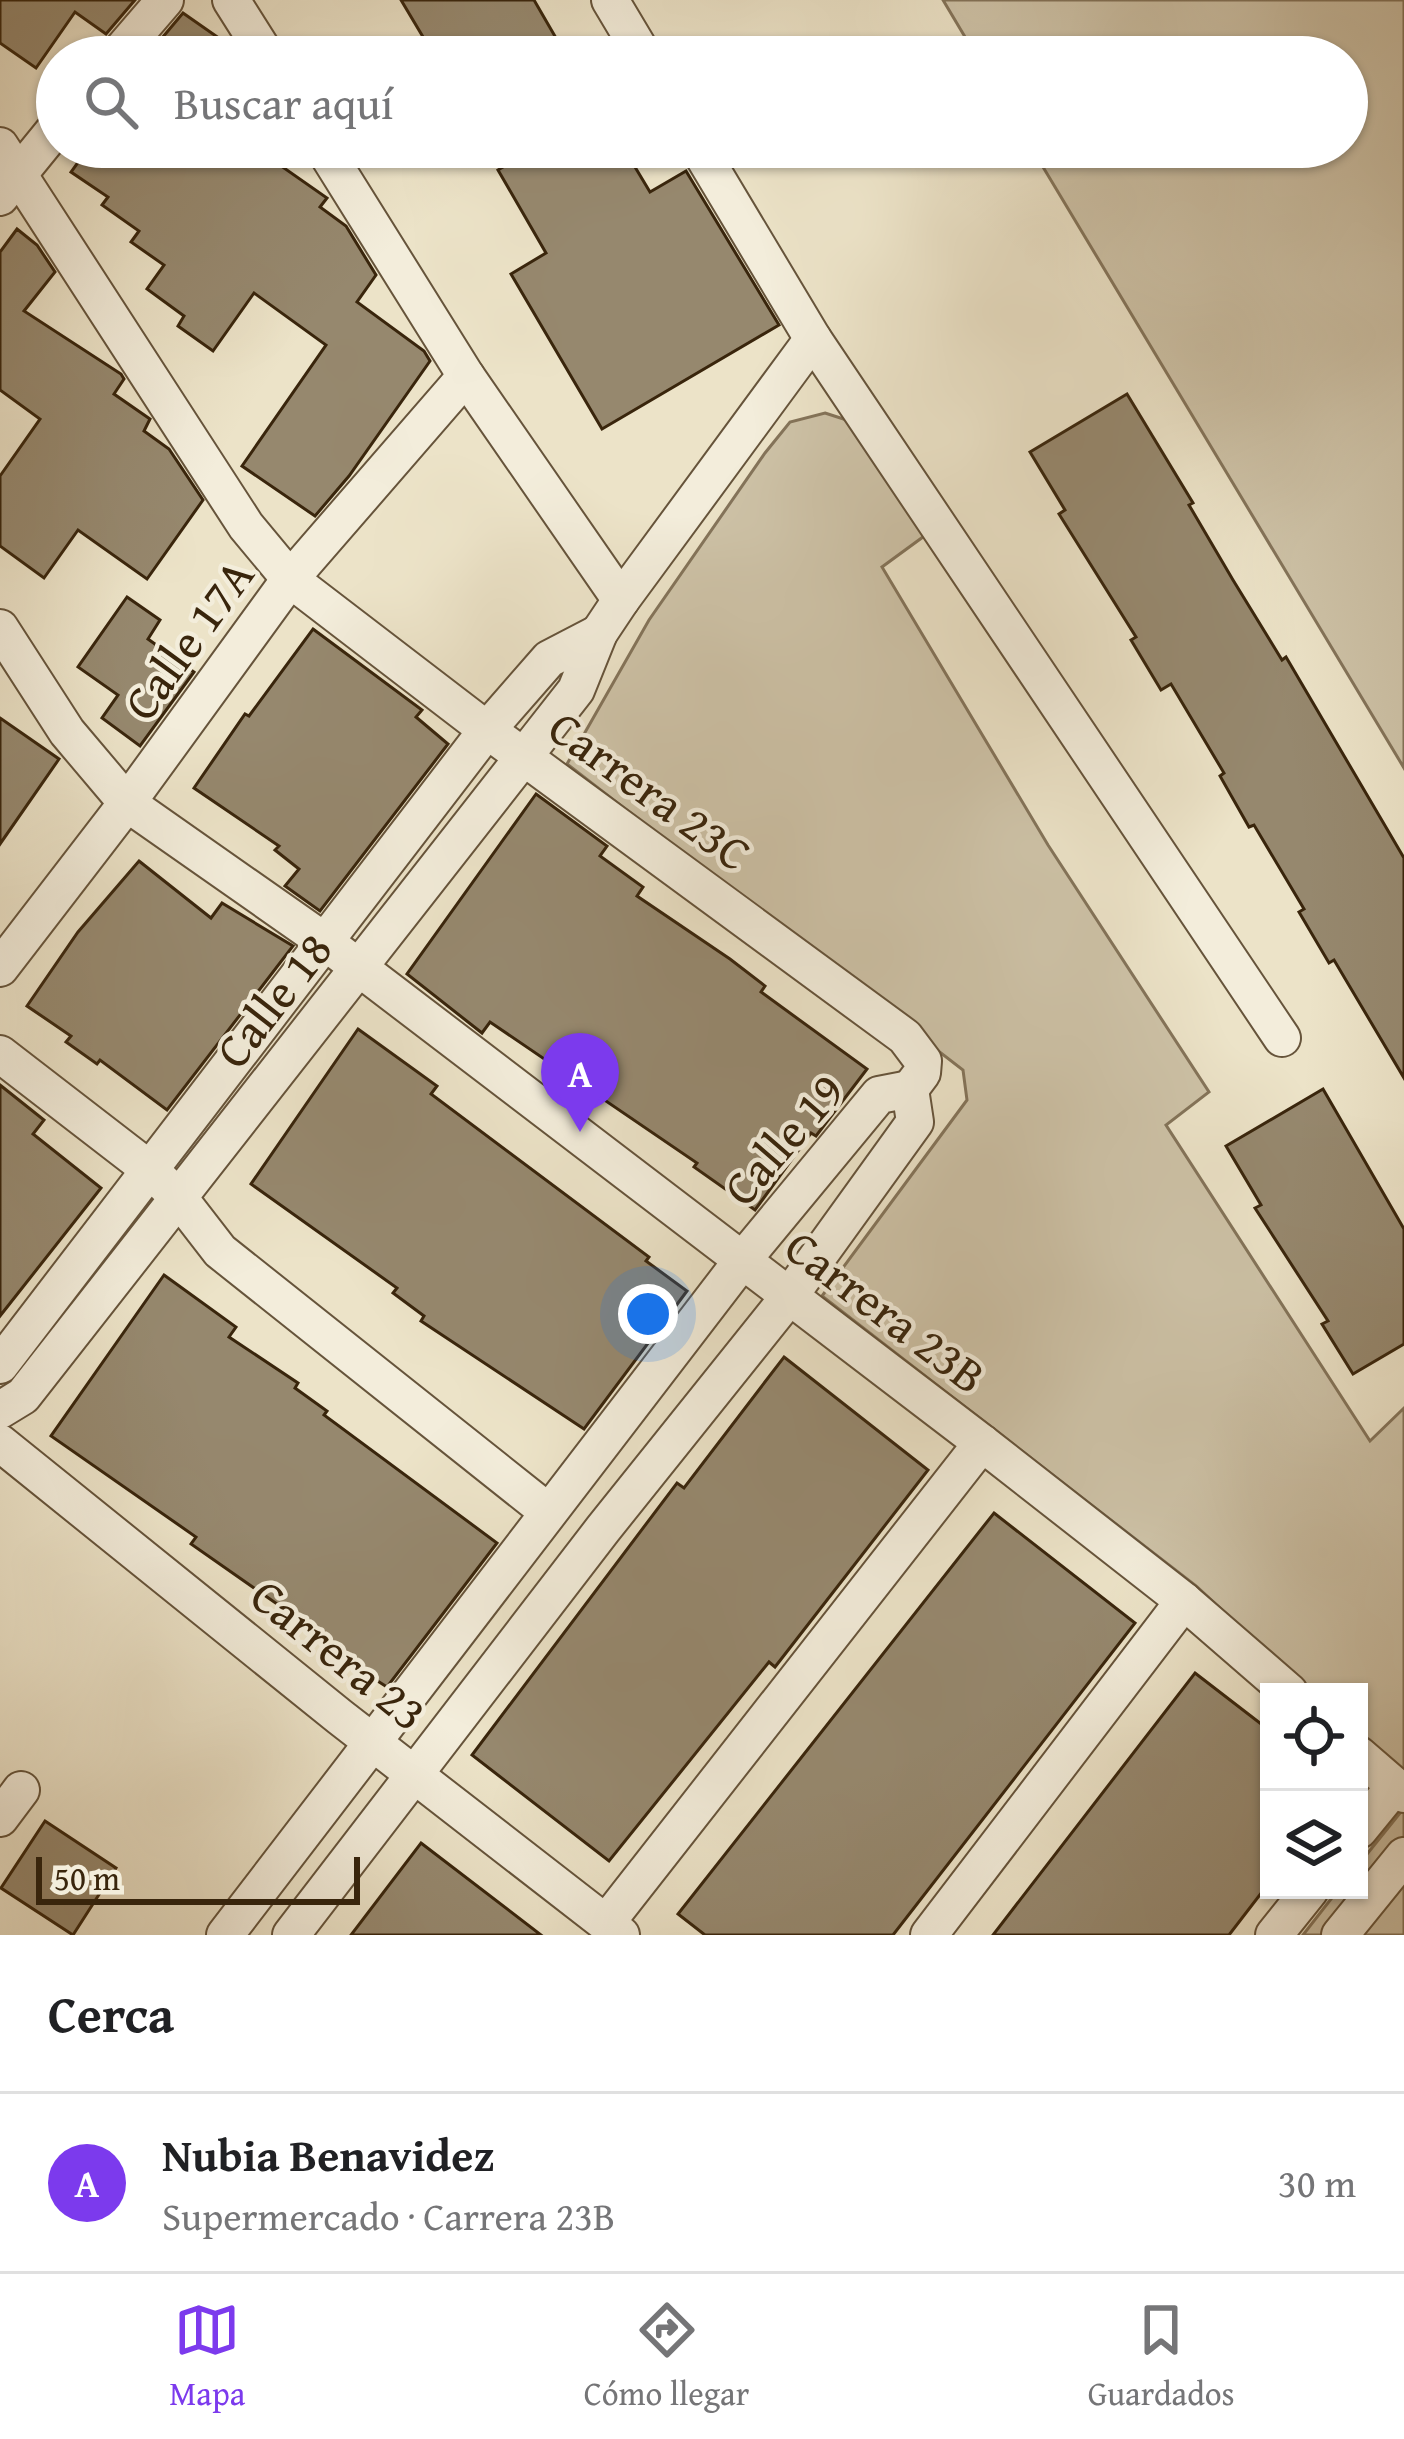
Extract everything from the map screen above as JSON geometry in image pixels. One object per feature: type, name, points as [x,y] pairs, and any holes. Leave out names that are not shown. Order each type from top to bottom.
[{"type":"street","points":[[134,36],[165,0]]},
{"type":"street","points":[[231,0],[254,36]]},
{"type":"street","points":[[610,0],[631,36]]},
{"type":"street","points":[[6,172],[36,146]]},
{"type":"street","points":[[336,168],[466,376],[621,600]]},
{"type":"street","points":[[711,168],[813,339],[1282,1038]]},
{"type":"street","name":"Carrera 23C","points":[[6,172],[247,526],[290,579],[905,1037],[923,1061],[922,1072],[910,1089]]},
{"type":"street","name":"Calle 18","points":[[0,1409],[23,1396],[576,689],[599,633],[621,600],[813,339]]},
{"type":"street","name":"Calle 17A","points":[[0,968],[290,579],[466,376]]},
{"type":"street","name":"Carrera 23B","points":[[0,628],[68,732],[127,803],[324,940],[982,1443],[1184,1601],[1278,1683]]},
{"type":"street","name":"Calle 18","points":[[0,1365],[487,730],[549,659],[599,633]]},
{"type":"street","points":[[0,1054],[149,1169],[220,1251],[547,1511]]},
{"type":"street","name":"Calle 19","points":[[226,1935],[741,1262],[879,1095],[910,1089],[915,1122],[788,1298],[603,1529],[292,1935]]},
{"type":"street","name":"Carrera 23","points":[[0,1443],[614,1929]]},
{"type":"street","points":[[614,1929],[982,1443]]},
{"type":"street","points":[[929,1935],[1184,1601]]},
{"type":"street","points":[[1368,1762],[1399,1791],[1368,1821]]},
{"type":"street","points":[[1340,1935],[1404,1856]]},
{"type":"street","points":[[1274,1935],[1303,1899]]},
{"type":"shaded area","points":[[943,0],[1404,0],[1404,768],[1044,168],[1368,168],[1368,36],[964,36]]},
{"type":"shaded area","points":[[825,413],[856,423],[927,534],[882,567],[1048,845],[1209,1092],[1166,1125],[1370,1441],[1404,1408],[1404,1776],[1368,1743],[1368,1683],[1301,1683],[1196,1586],[822,1296],[967,1100],[963,1070],[567,764],[649,620],[790,422]]},
{"type":"shaded area","points":[[1404,1808],[1404,1935],[1303,1935],[1331,1899],[1368,1899],[1368,1853]]},
{"type":"building","points":[[0,0],[135,0],[106,34],[75,12],[58,36],[36,36],[36,68],[0,43]]},
{"type":"building","points":[[401,0],[534,0],[555,36],[422,36]]},
{"type":"building","points":[[183,13],[216,36],[164,36]]},
{"type":"building","points":[[74,168],[284,168],[327,198],[320,207],[346,226],[376,275],[357,302],[424,351],[430,361],[315,516],[242,466],[326,345],[254,293],[213,351],[178,326],[184,316],[147,289],[164,265],[131,242],[139,231],[102,205],[108,197],[71,172]]},
{"type":"building","points":[[636,168],[650,192],[686,171],[779,325],[602,429],[511,274],[546,253],[498,170]]},
{"type":"building","points":[[17,229],[37,245],[55,272],[24,311],[121,374],[124,379],[114,394],[150,419],[144,431],[169,449],[203,500],[147,579],[78,530],[44,578],[0,546],[0,476],[40,419],[0,390],[0,252]]},
{"type":"building","points":[[1127,394],[1233,580],[1282,660],[1286,657],[1404,858],[1404,1078],[1334,960],[1329,963],[1299,912],[1304,909],[1254,825],[1249,827],[1220,776],[1224,773],[1171,684],[1161,690],[1131,640],[1136,637],[1059,514],[1065,510],[1030,452]]},
{"type":"building","points":[[127,597],[160,620],[148,639],[194,672],[140,746],[102,718],[118,695],[78,667]]},
{"type":"building","points":[[313,629],[422,710],[416,717],[448,744],[320,911],[285,886],[299,869],[275,850],[279,846],[194,788]]},
{"type":"building","points":[[0,718],[59,759],[0,844]]},
{"type":"building","points":[[536,794],[607,846],[600,856],[643,887],[637,896],[730,959],[765,986],[761,992],[867,1069],[816,1136],[811,1133],[755,1210],[694,1167],[697,1163],[490,1022],[482,1033],[407,974]]},
{"type":"building","points":[[139,861],[211,918],[222,903],[293,946],[167,1110],[100,1060],[97,1064],[66,1042],[71,1036],[27,1006],[78,932]]},
{"type":"building","points":[[358,1029],[437,1086],[431,1094],[649,1257],[646,1261],[687,1291],[584,1429],[421,1321],[424,1316],[393,1293],[397,1288],[251,1184]]},
{"type":"building","points":[[0,1085],[44,1120],[33,1134],[101,1188],[0,1316]]},
{"type":"building","points":[[1323,1089],[1404,1229],[1404,1344],[1353,1374],[1322,1324],[1328,1321],[1255,1208],[1261,1205],[1226,1146]]},
{"type":"building","points":[[164,1275],[236,1327],[229,1337],[298,1383],[295,1388],[327,1411],[324,1415],[497,1543],[387,1687],[326,1648],[287,1617],[290,1613],[191,1544],[196,1537],[51,1436]]},
{"type":"building","points":[[784,1357],[928,1470],[775,1667],[769,1662],[609,1861],[472,1755],[677,1483],[684,1488]]},
{"type":"building","points":[[994,1513],[1135,1623],[893,1935],[705,1935],[678,1914]]},
{"type":"building","points":[[1195,1673],[1260,1723],[1260,1895],[1229,1935],[993,1935]]},
{"type":"building","points":[[45,1821],[116,1868],[73,1935],[1,1888]]},
{"type":"building","points":[[421,1843],[541,1935],[351,1935]]},
{"type":"place","name":"Nubia Benavidez","points":[[580,1132]]}]
